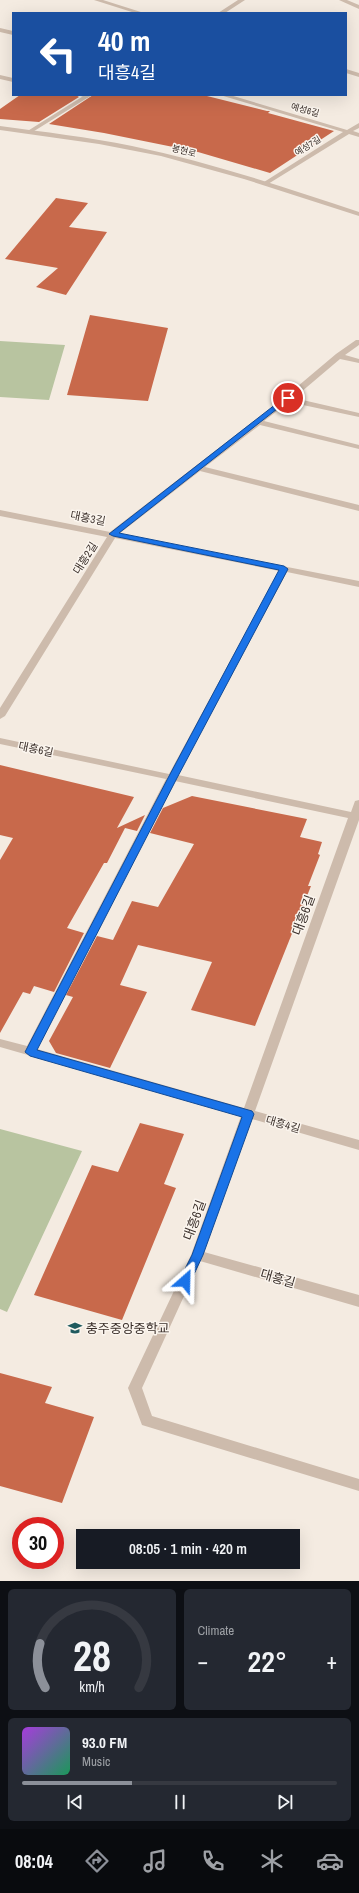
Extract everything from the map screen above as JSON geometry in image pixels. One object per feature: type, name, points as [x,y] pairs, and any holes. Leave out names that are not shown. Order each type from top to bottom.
[{"type":"street","points":[[97,0],[138,12]]},
{"type":"street","points":[[223,12],[242,0]]},
{"type":"street","points":[[342,0],[359,7]]},
{"type":"street","points":[[0,30],[12,34]]},
{"type":"street","points":[[347,71],[359,75]]},
{"type":"street","points":[[0,78],[12,80]]},
{"type":"street","points":[[29,132],[83,96]]},
{"type":"street","name":"예성6길","points":[[226,96],[359,135]]},
{"type":"street","name":"예성7길","points":[[266,183],[359,125]]},
{"type":"street","name":"봉현로","points":[[0,128],[131,148],[266,183],[359,214]]},
{"type":"street","name":"대흥2길","points":[[0,716],[113,534],[258,422],[339,356],[359,342]]},
{"type":"street","points":[[339,356],[359,361]]},
{"type":"street","points":[[288,398],[359,415]]},
{"type":"street","points":[[258,422],[359,447]]},
{"type":"street","points":[[198,468],[359,508]]},
{"type":"street","name":"대흥3길","points":[[0,513],[113,534],[359,584]]},
{"type":"street","points":[[30,1052],[172,778],[284,569]]},
{"type":"street","name":"대흥6길","points":[[0,742],[357,816]]},
{"type":"street","name":"대흥6길","points":[[359,804],[357,816],[197,1255],[135,1388],[147,1421],[359,1485]]},
{"type":"street","name":"대흥4길","points":[[0,1043],[359,1146]]},
{"type":"street","name":"대흥길","points":[[197,1255],[359,1301]]},
{"type":"green space","points":[[0,341],[65,345],[49,400],[0,397]]},
{"type":"green space","points":[[0,1129],[82,1151],[7,1312],[0,1309]]},
{"type":"building","points":[[19,96],[79,97],[39,122],[0,119],[0,109]]},
{"type":"building","points":[[91,96],[207,96],[270,111],[268,113],[334,131],[270,173],[198,152],[104,133],[49,124]]},
{"type":"building","points":[[56,198],[88,203],[69,227],[107,232],[66,295],[36,287],[58,268],[5,259]]},
{"type":"building","points":[[90,315],[168,328],[148,401],[67,395]]},
{"type":"building","points":[[0,765],[134,797],[117,828],[145,815],[137,831],[125,828],[107,863],[104,863],[67,928],[84,933],[54,992],[34,986],[30,994],[23,992],[0,1033],[0,860],[13,838],[0,835]]},
{"type":"building","points":[[192,796],[307,819],[300,837],[322,842],[318,854],[320,855],[308,886],[311,886],[255,1026],[191,1010],[212,962],[138,945],[120,985],[147,992],[110,1068],[56,1053],[49,1041],[73,997],[66,995],[97,936],[113,940],[132,901],[158,907],[194,844],[150,833],[163,808]]},
{"type":"building","points":[[140,1123],[184,1134],[164,1184],[176,1188],[122,1320],[34,1295],[92,1165],[118,1172]]},
{"type":"building","points":[[0,1373],[52,1387],[45,1403],[94,1417],[62,1503],[0,1486]]},
{"type":"place","name":"충주중앙중학교","points":[[75,1328]]},
{"type":"route","points":[[185,1281],[197,1255],[249,1114],[30,1052],[172,778],[284,569],[113,534],[288,398]]}]
